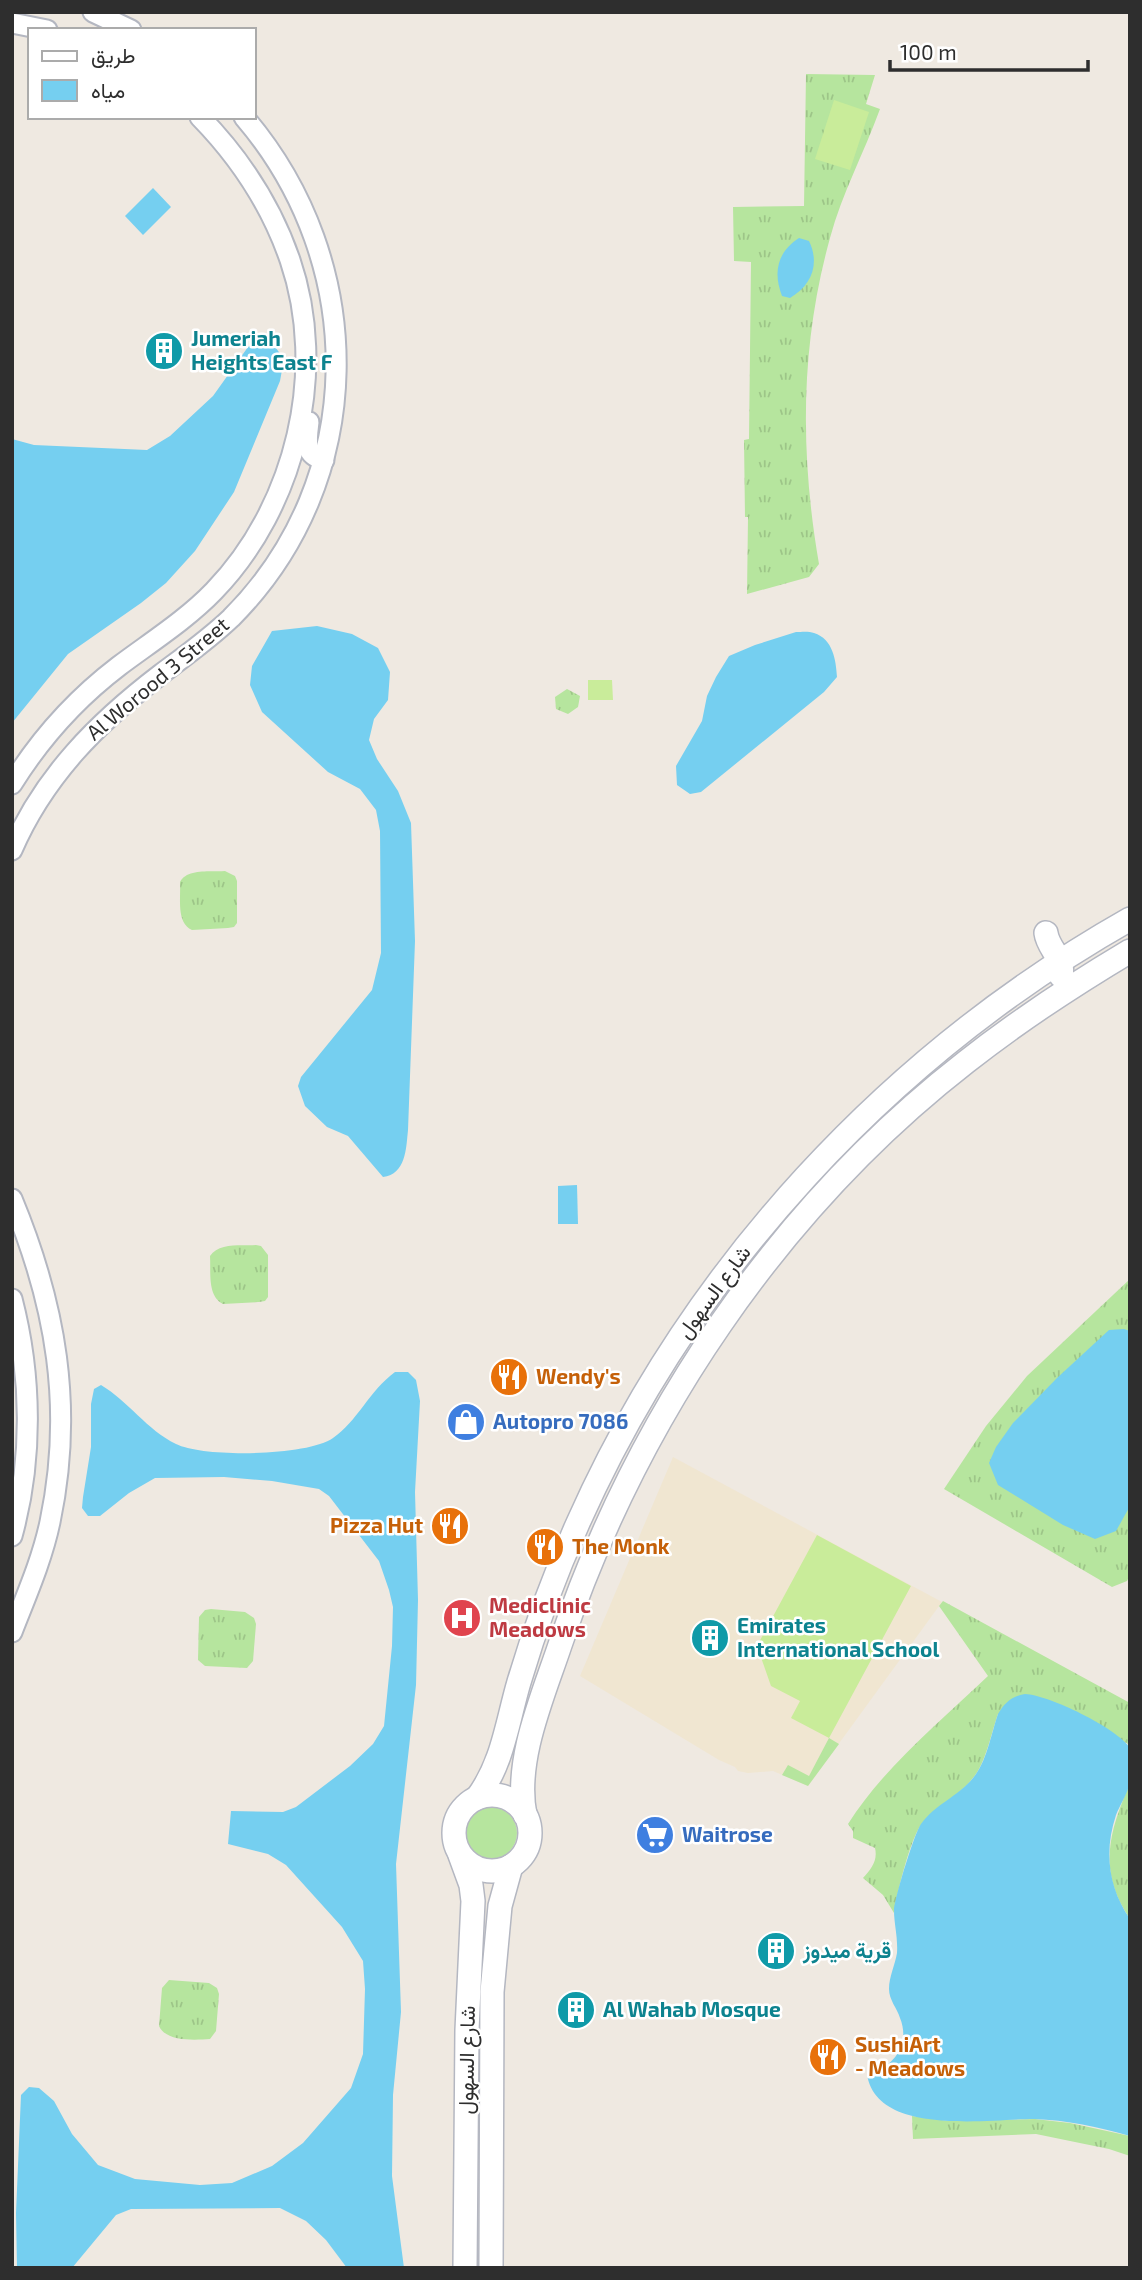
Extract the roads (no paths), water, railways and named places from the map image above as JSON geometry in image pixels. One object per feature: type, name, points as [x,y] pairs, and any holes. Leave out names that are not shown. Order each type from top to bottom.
[{"type":"main road","name":"شارع السهول","points":[[477,1798],[498,1762],[525,1662],[578,1523],[637,1405],[694,1318],[757,1233],[851,1128],[894,1088],[957,1036],[1061,963],[1130,919]]},
{"type":"main road","points":[[965,1062],[1006,1023],[1056,984],[1062,974],[1061,963],[1049,944],[1046,933]]},
{"type":"main road","name":"شارع السهول","points":[[525,1815],[521,1786],[526,1758],[537,1714],[572,1608],[623,1492],[668,1408],[732,1308],[781,1244],[832,1186],[887,1131],[965,1062],[1055,998],[1130,951]]},
{"type":"main road","points":[[499,1796],[509,1799],[525,1815],[529,1839],[521,1858],[510,1866],[483,1870],[460,1854],[454,1829],[458,1816],[466,1805],[477,1798],[499,1796]]},
{"type":"main road","name":"شارع السهول","points":[[460,1854],[471,1885],[473,1901],[467,2030],[465,2268]]},
{"type":"main road","name":"شارع السهول","points":[[491,2268],[492,1992],[500,1906],[510,1866]]},
{"type":"street","points":[[93,12],[127,28]]},
{"type":"street","points":[[12,23],[37,28]]},
{"type":"street","name":"Al Worood 3 Street","points":[[12,850],[40,797],[66,761],[97,727],[162,673],[205,642],[232,617],[256,589],[297,528],[324,460],[332,428],[337,373],[337,340],[332,299],[312,231],[286,176],[261,137],[246,119]]},
{"type":"street","points":[[207,124],[240,128],[286,176]]},
{"type":"street","name":"Al Worood 3 Street","points":[[12,784],[47,736],[76,704],[111,672],[189,614],[215,590],[238,563],[258,534],[278,495],[295,443],[305,369],[304,323],[290,261],[262,197],[243,167],[207,124]]},
{"type":"street","points":[[305,369],[313,399],[307,446],[310,453],[324,460]]},
{"type":"street","points":[[143,649],[155,659],[162,673]]},
{"type":"street","points":[[111,672],[119,685],[133,697]]},
{"type":"street","points":[[12,1199],[42,1280],[57,1359],[61,1400],[59,1455],[50,1523],[35,1573],[12,1632]]},
{"type":"street","points":[[12,1299],[26,1375],[28,1448],[18,1515],[12,1536]]},
{"type":"water","points":[[153,188],[171,207],[143,235],[125,216]]},
{"type":"water","points":[[799,238],[809,241],[814,266],[804,287],[790,298],[782,296],[779,287],[779,264],[786,250]]},
{"type":"water","points":[[259,339],[273,344],[284,359],[280,381],[234,492],[195,551],[166,583],[68,654],[12,723],[12,439],[34,445],[147,450],[170,436],[213,396],[248,347]]},
{"type":"water","points":[[317,626],[352,634],[378,648],[390,672],[388,700],[374,719],[369,740],[377,759],[398,791],[411,823],[415,941],[408,1130],[400,1166],[391,1175],[383,1177],[348,1136],[327,1127],[305,1106],[298,1086],[301,1077],[372,990],[381,953],[380,831],[376,810],[360,789],[328,772],[262,712],[250,685],[252,666],[272,631]]},
{"type":"water","points":[[796,632],[812,632],[825,640],[834,657],[837,677],[824,692],[701,792],[690,794],[677,785],[676,766],[702,721],[707,696],[729,656]]},
{"type":"water","points":[[577,1185],[578,1224],[558,1224],[558,1186]]},
{"type":"water","points":[[1109,1330],[1130,1331],[1130,1506],[1116,1531],[1095,1539],[1063,1525],[998,1485],[989,1463],[996,1447],[1013,1423],[1057,1378]]},
{"type":"water","points":[[395,1372],[408,1372],[416,1380],[420,1401],[415,1492],[418,1600],[416,1685],[396,1864],[401,2012],[393,2095],[392,2176],[404,2268],[347,2268],[326,2240],[306,2221],[280,2208],[131,2209],[116,2215],[72,2268],[17,2268],[16,2213],[21,2095],[29,2087],[39,2088],[54,2101],[72,2134],[98,2165],[135,2179],[200,2185],[232,2183],[272,2166],[303,2143],[351,2088],[363,2054],[363,1961],[342,1927],[286,1865],[268,1854],[228,1844],[231,1811],[283,1812],[296,1807],[350,1766],[373,1744],[384,1726],[393,1607],[379,1561],[329,1496],[319,1489],[272,1481],[224,1477],[155,1478],[129,1493],[100,1516],[88,1516],[82,1508],[91,1447],[91,1404],[94,1389],[101,1385],[156,1431],[176,1444],[209,1451],[256,1453],[302,1448],[333,1438]]},
{"type":"water","points":[[1025,1694],[1050,1700],[1082,1714],[1111,1731],[1130,1748],[1130,1781],[1112,1828],[1109,1855],[1113,1882],[1130,1919],[1130,2136],[1082,2124],[1046,2120],[964,2121],[912,2116],[891,2108],[875,2094],[867,2074],[892,2061],[903,2037],[903,2028],[889,1989],[897,1953],[894,1910],[905,1866],[918,1830],[934,1810],[964,1788],[976,1774],[986,1753],[998,1714],[1009,1700]]},
{"type":"place","name":"Jumeriah Heights East F","points":[[164,351]]},
{"type":"place","name":"Wendy's","points":[[509,1377]]},
{"type":"place","name":"Autopro 7086","points":[[466,1422]]},
{"type":"place","name":"Pizza Hut","points":[[450,1526]]},
{"type":"place","name":"The Monk","points":[[545,1547]]},
{"type":"place","name":"Mediclinic Meadows","points":[[462,1618]]},
{"type":"place","name":"Emirates International School","points":[[710,1638]]},
{"type":"place","name":"Waitrose","points":[[655,1835]]},
{"type":"place","name":"قرية ميدوز","points":[[776,1951]]},
{"type":"place","name":"Al Wahab Mosque","points":[[576,2010]]},
{"type":"place","name":"SushiArt - Meadows","points":[[828,2057]]}]
